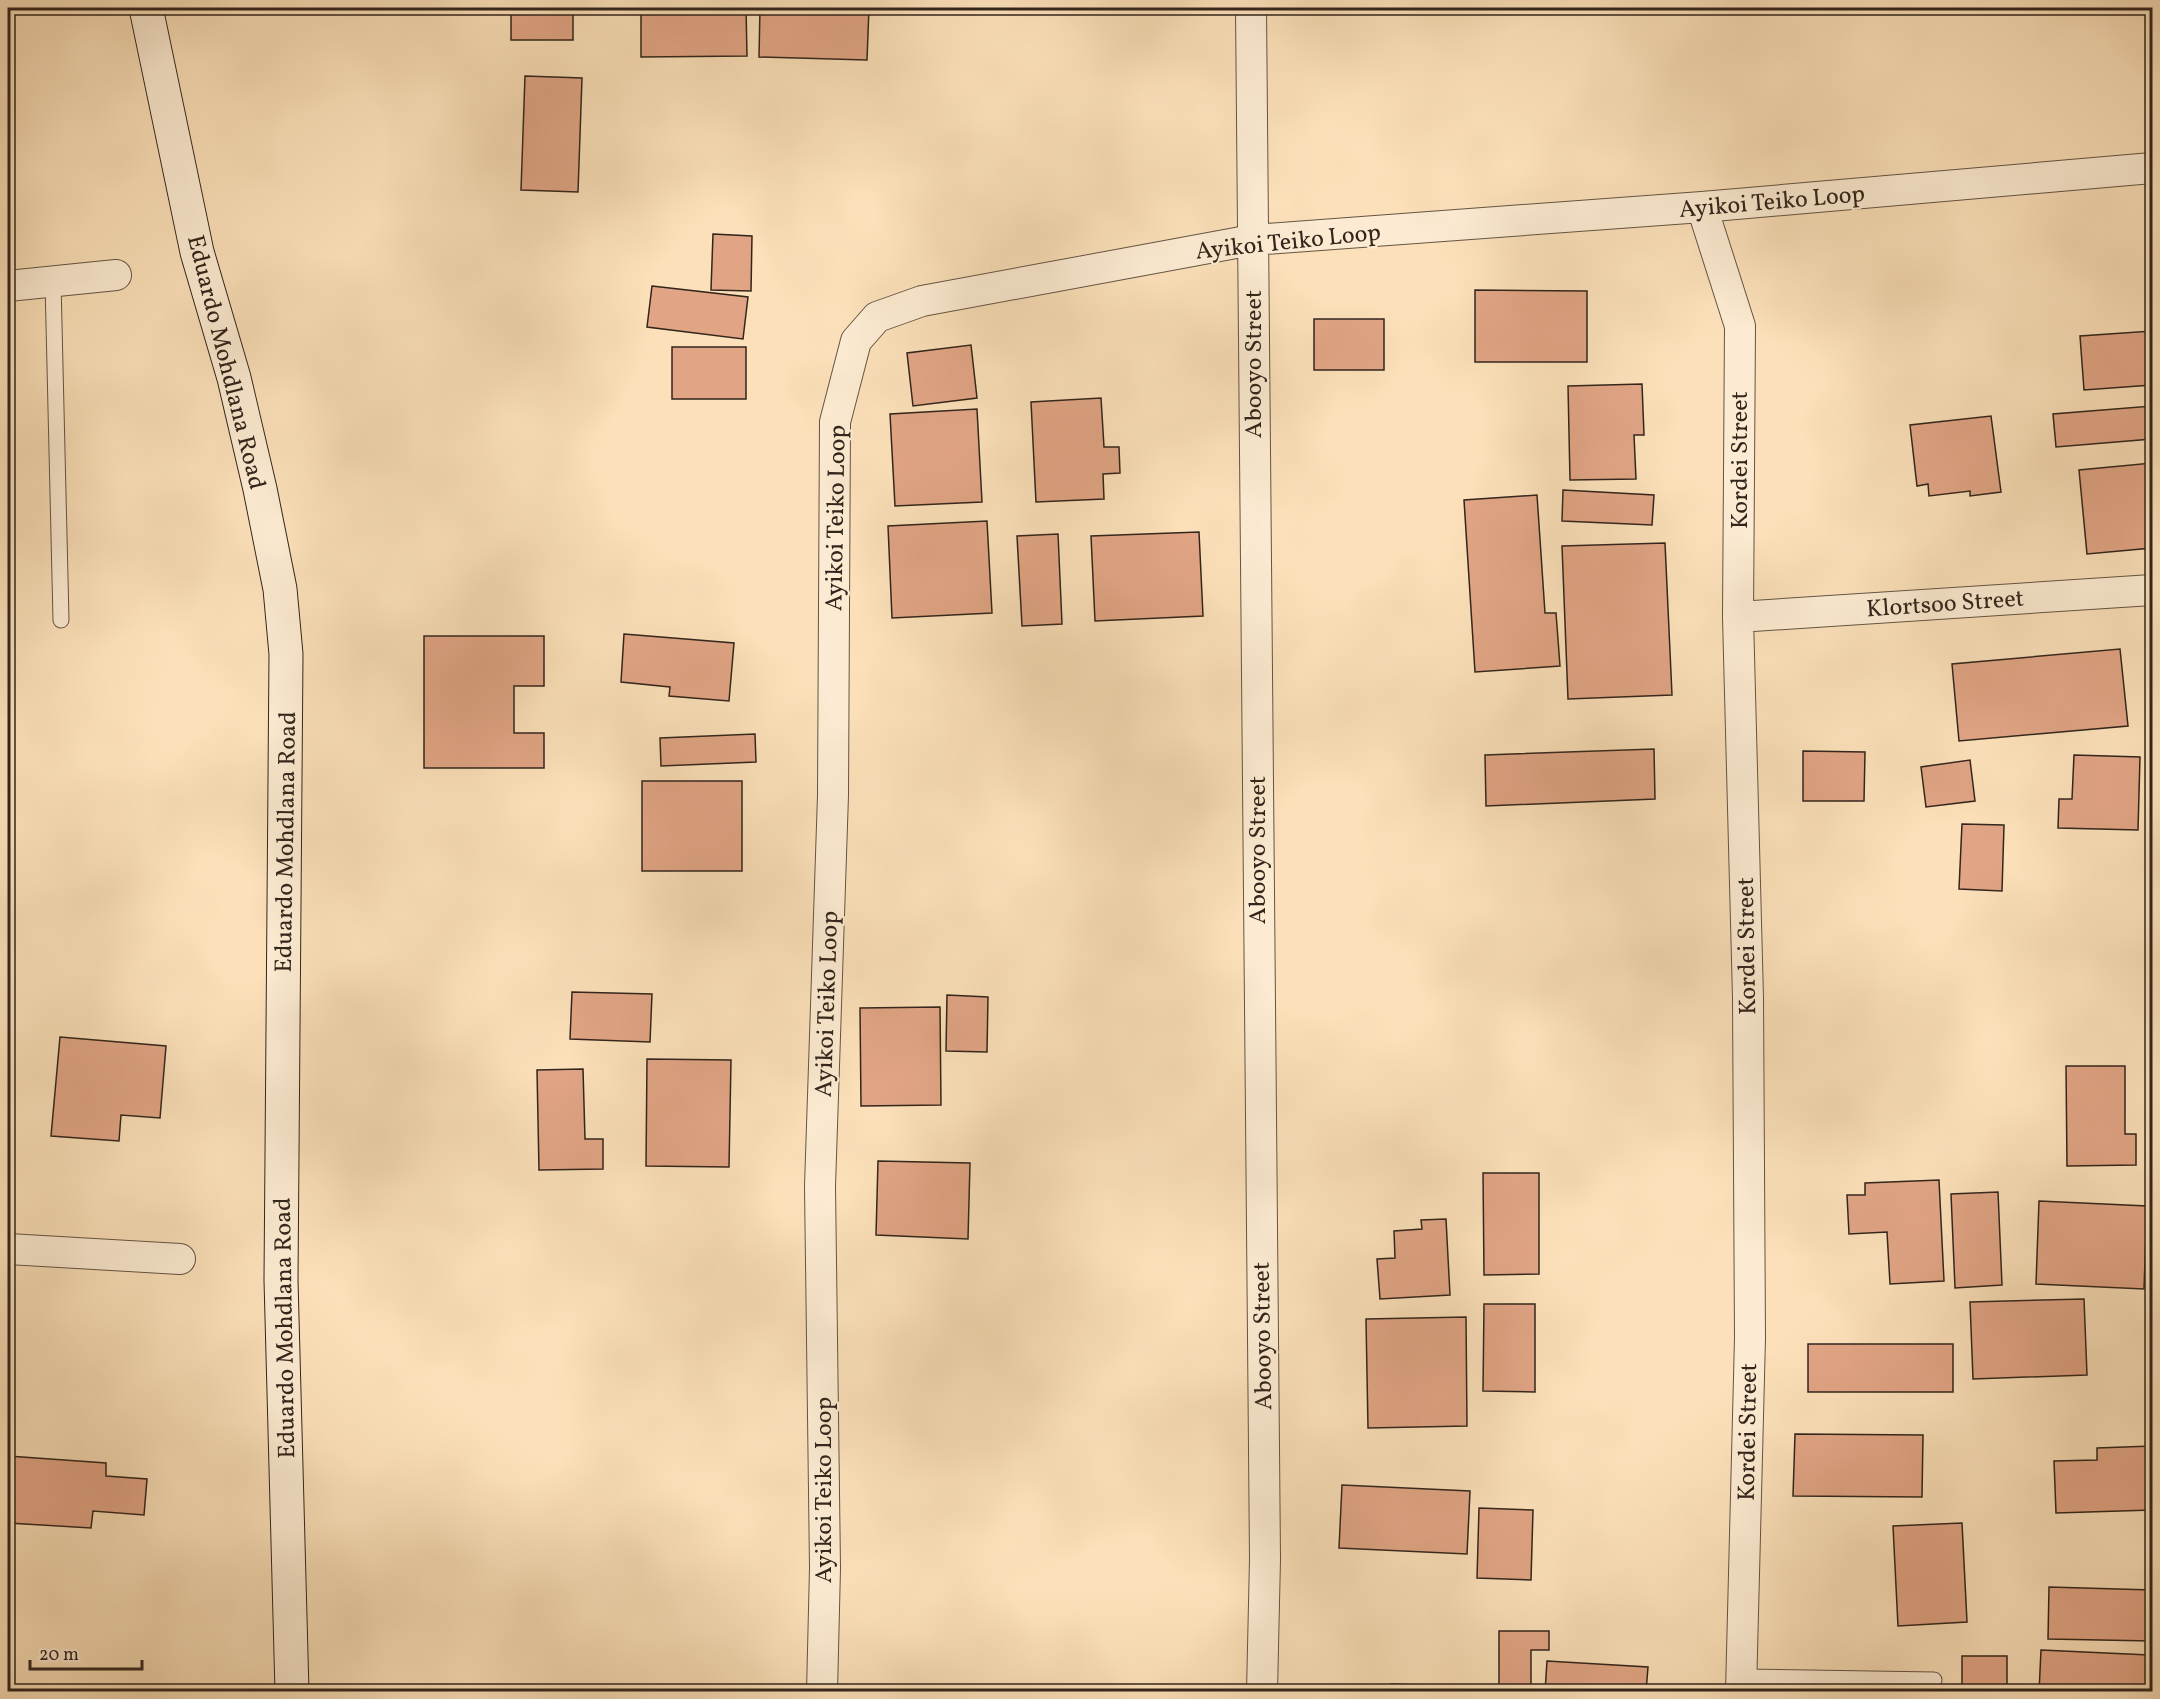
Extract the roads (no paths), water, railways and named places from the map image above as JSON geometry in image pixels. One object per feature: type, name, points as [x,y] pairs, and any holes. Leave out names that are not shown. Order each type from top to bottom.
[{"type":"main road","name":"Eduardo Mohdlana Road","points":[[146,8],[197,252],[234,378],[260,489],[280,589],[285,643],[287,713],[281,1280],[292,1692]]},
{"type":"street","name":"Abooyo Street","points":[[1251,8],[1264,1535],[1262,1692]]},
{"type":"street","name":"Ayikoi Teiko Loop","points":[[822,1692],[825,1568],[820,1186],[833,795],[834,422],[856,341],[877,317],[922,301],[1252,240],[1702,207],[2152,168]]},
{"type":"street","name":"Kordei Street","points":[[1702,207],[1740,326],[1738,617],[1748,998],[1750,1338],[1741,1684]]},
{"type":"street","points":[[8,286],[116,275]]},
{"type":"street","name":"Klortsoo Street","points":[[1738,617],[2152,590]]},
{"type":"street","points":[[8,1249],[180,1259]]},
{"type":"lane","points":[[53,282],[61,620]]},
{"type":"lane","points":[[1741,1684],[1934,1680]]}]
